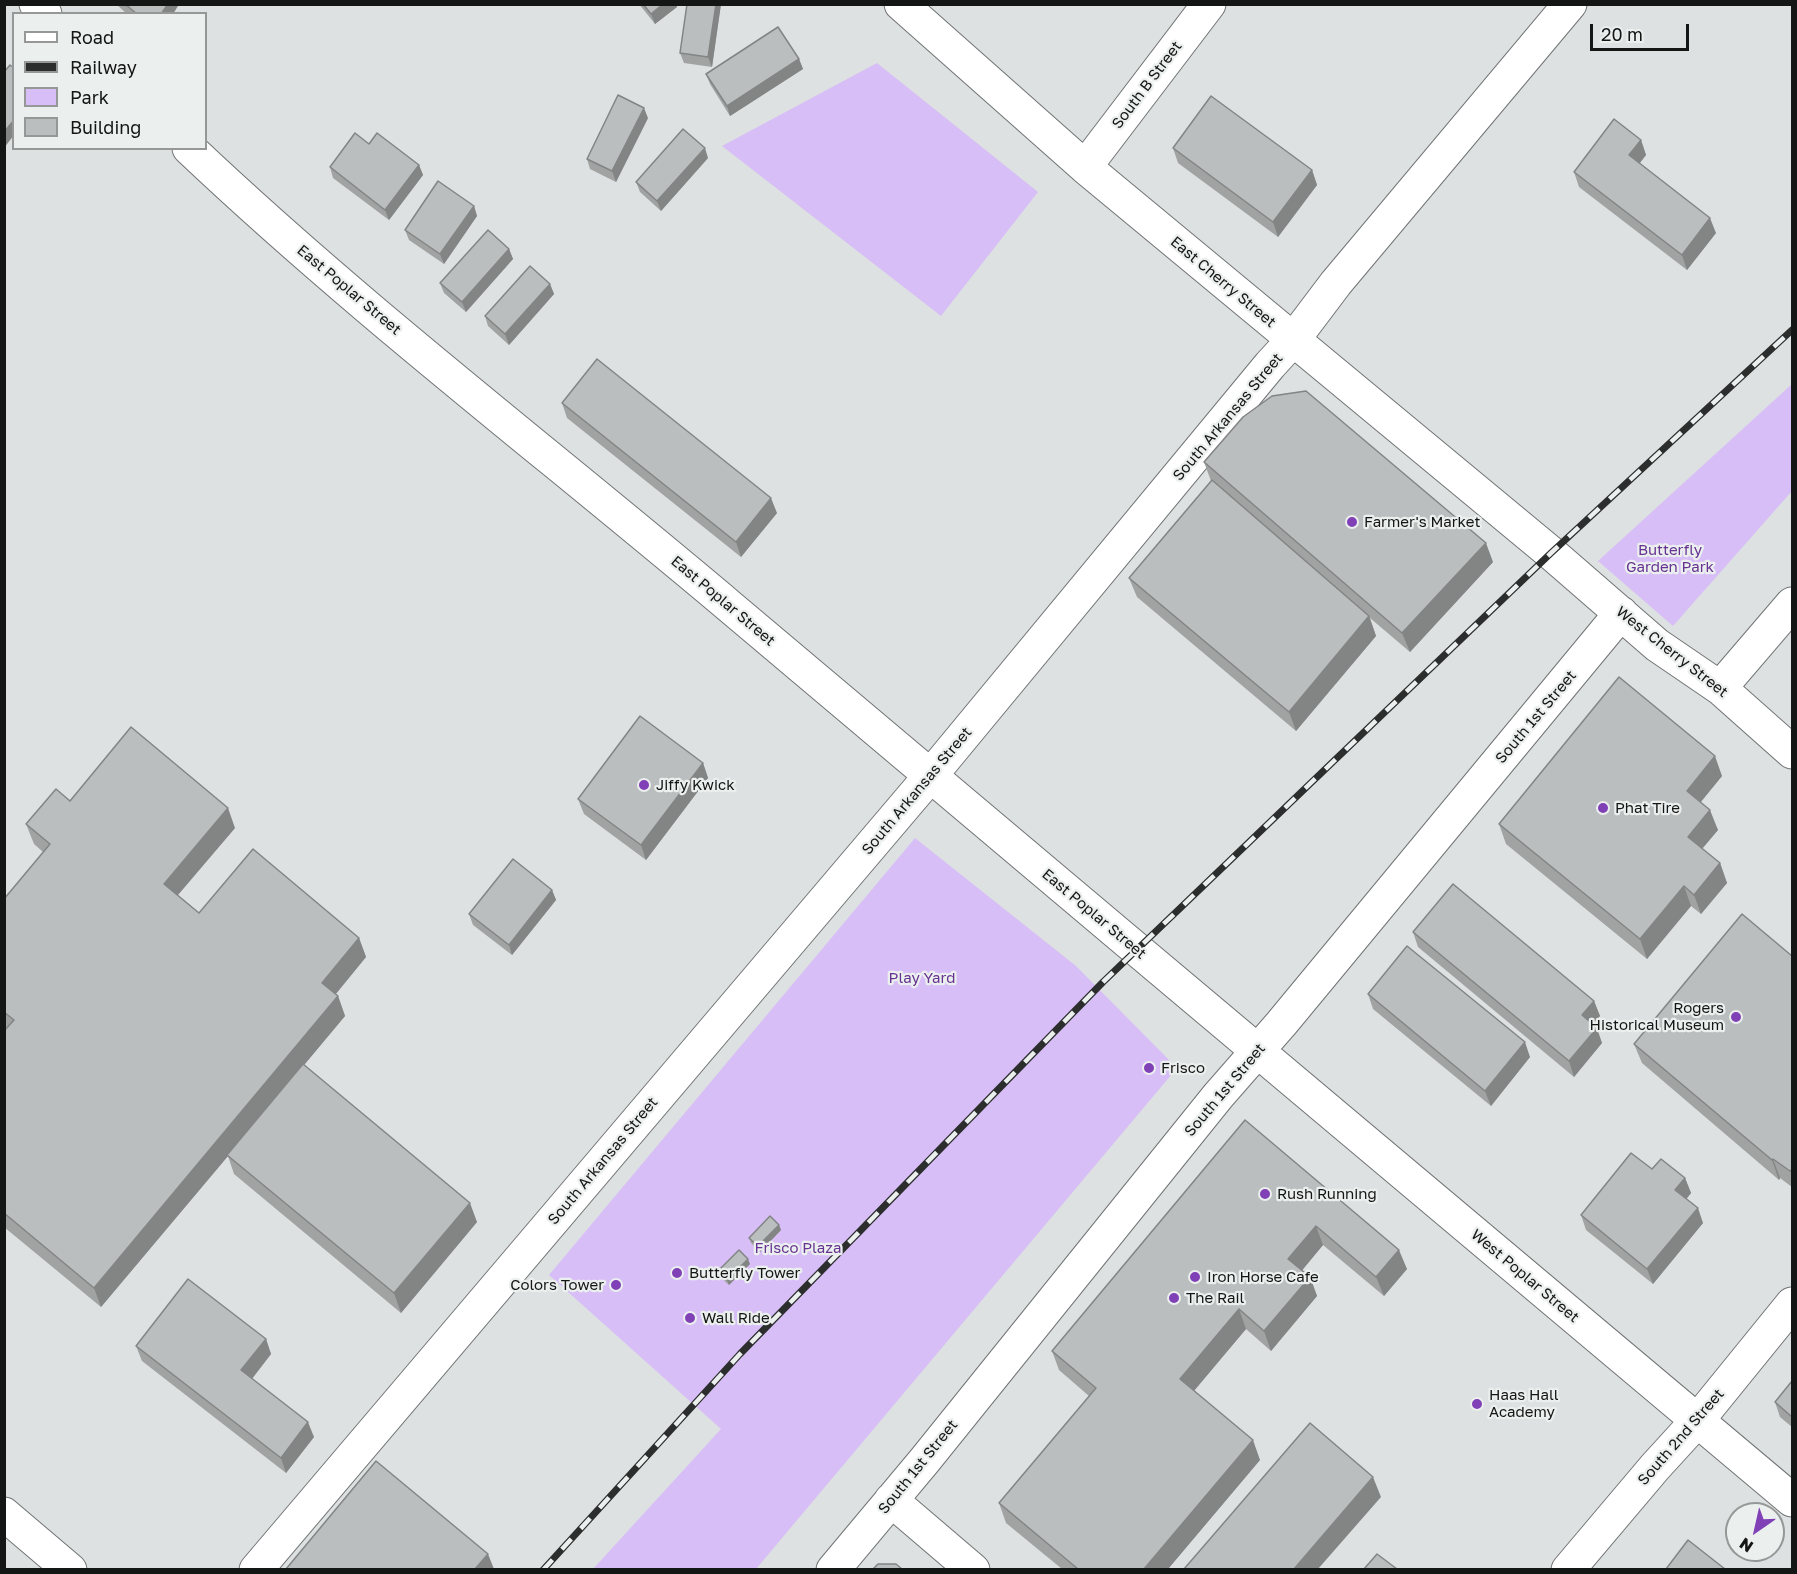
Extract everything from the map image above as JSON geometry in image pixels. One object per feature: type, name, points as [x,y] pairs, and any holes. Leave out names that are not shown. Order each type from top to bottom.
[{"type":"street","name":"East Cherry Street","points":[[901,4],[1086,167],[1551,553]]},
{"type":"street","name":"South B Street","points":[[1086,167],[1209,4]]},
{"type":"street","name":"South Arkansas Street","points":[[256,1569],[931,776],[1293,340],[1336,283],[1570,4]]},
{"type":"street","name":"East Poplar Street","points":[[191,150],[272,226],[931,776],[1257,1052]]},
{"type":"street","name":"West Cherry Street","points":[[1551,553],[1657,645],[1720,688],[1792,752]]},
{"type":"street","points":[[1720,688],[1792,604]]},
{"type":"street","name":"South 1st Street","points":[[833,1569],[1211,1105],[1620,613]]},
{"type":"street","name":"West Poplar Street","points":[[1257,1052],[1792,1500]]},
{"type":"street","name":"South 2nd Street","points":[[1568,1569],[1697,1421],[1792,1304]]},
{"type":"street","points":[[891,1500],[973,1569]]},
{"type":"street","points":[[4,1514],[69,1569]]},
{"type":"green space","points":[[877,63],[1038,192],[941,316],[722,146]]},
{"type":"green space","name":"Butterfly Garden Park","points":[[1792,384],[1792,491],[1673,626],[1598,561]]},
{"type":"green space","name":"Frisco Plaza","points":[[915,838],[1076,966],[1177,1068],[756,1569],[593,1569],[721,1429],[549,1275]]},
{"type":"building","points":[[125,4],[168,4],[162,12],[135,12]]},
{"type":"building","points":[[643,4],[663,4],[651,14]]},
{"type":"building","points":[[687,4],[716,4],[708,57],[680,53]]},
{"type":"building","points":[[778,27],[799,59],[727,106],[706,74]]},
{"type":"building","points":[[10,65],[12,66],[12,122],[4,132],[4,72]]},
{"type":"building","points":[[618,95],[644,108],[612,171],[587,159]]},
{"type":"building","points":[[1211,96],[1312,170],[1273,222],[1173,148]]},
{"type":"building","points":[[1614,119],[1641,140],[1629,155],[1710,218],[1682,255],[1574,172]]},
{"type":"building","points":[[683,129],[705,148],[657,201],[636,182]]},
{"type":"building","points":[[355,133],[369,144],[377,133],[419,165],[385,210],[330,167]]},
{"type":"building","points":[[438,181],[474,206],[440,254],[405,230]]},
{"type":"building","points":[[488,230],[509,249],[462,302],[440,283]]},
{"type":"building","points":[[530,266],[550,284],[505,334],[485,316]]},
{"type":"building","points":[[597,359],[771,498],[736,542],[562,403]]},
{"type":"building","name":"Farmer's Market","points":[[1306,391],[1486,543],[1402,633],[1204,462],[1243,417],[1272,396]]},
{"type":"building","points":[[1212,480],[1369,616],[1289,712],[1129,578]]},
{"type":"building","points":[[1619,677],[1715,756],[1687,791],[1710,810],[1688,837],[1720,863],[1694,895],[1684,886],[1640,939],[1499,824]]},
{"type":"building","points":[[640,716],[703,763],[641,845],[578,799]]},
{"type":"building","points":[[131,727],[228,808],[164,884],[199,913],[253,849],[359,938],[322,983],[338,996],[94,1288],[4,1213],[4,1031],[14,1020],[4,1012],[4,899],[50,844],[26,824],[56,789],[70,801]]},
{"type":"building","points":[[513,859],[552,890],[509,945],[469,914]]},
{"type":"building","points":[[1453,884],[1594,1001],[1582,1015],[1597,1028],[1569,1061],[1413,932]]},
{"type":"building","name":"Rogers Historical Museum","points":[[1742,914],[1792,956],[1792,1170],[1790,1171],[1772,1160],[1634,1044]]},
{"type":"building","points":[[1407,946],[1525,1042],[1485,1091],[1368,994]]},
{"type":"building","points":[[303,1064],[470,1203],[394,1293],[227,1155]]},
{"type":"building","points":[[1245,1120],[1399,1250],[1376,1277],[1316,1226],[1288,1259],[1310,1277],[1264,1331],[1239,1309],[1180,1379],[1253,1440],[1144,1569],[1078,1569],[999,1503],[1096,1388],[1052,1351]]},
{"type":"building","points":[[1631,1153],[1652,1169],[1661,1159],[1685,1178],[1675,1190],[1698,1208],[1647,1269],[1581,1215]]},
{"type":"building","points":[[770,1216],[779,1225],[758,1246],[749,1238]]},
{"type":"building","points":[[739,1250],[748,1259],[727,1280],[718,1271]]},
{"type":"building","points":[[188,1279],[266,1339],[241,1370],[308,1422],[281,1458],[136,1346]]},
{"type":"building","points":[[1792,1381],[1792,1417],[1775,1402]]},
{"type":"building","points":[[1310,1423],[1373,1477],[1294,1569],[1184,1569]]},
{"type":"building","points":[[376,1461],[488,1554],[475,1569],[286,1569]]},
{"type":"building","points":[[1688,1540],[1725,1569],[1666,1569]]},
{"type":"building","points":[[1377,1554],[1397,1569],[1364,1569]]},
{"type":"building","points":[[878,1564],[896,1564],[902,1569],[873,1569]]},
{"type":"railway","points":[[543,1570],[740,1354],[1103,982],[1551,553],[1792,330]]},
{"type":"place","name":"Farmer's Market","points":[[1352,522]]},
{"type":"place","name":"Jiffy Kwick","points":[[644,785]]},
{"type":"place","name":"Phat Tire","points":[[1603,808]]},
{"type":"place","name":"Rogers Historical Museum","points":[[1736,1017]]},
{"type":"place","name":"Frisco","points":[[1149,1068]]},
{"type":"place","name":"Rush Running","points":[[1265,1194]]},
{"type":"place","name":"Butterfly Tower","points":[[677,1273]]},
{"type":"place","name":"Iron Horse Cafe","points":[[1195,1277]]},
{"type":"place","name":"Colors Tower","points":[[616,1285]]},
{"type":"place","name":"The Rail","points":[[1174,1298]]},
{"type":"place","name":"Wall Ride","points":[[690,1318]]},
{"type":"place","name":"Haas Hall Academy","points":[[1477,1404]]},
{"type":"park label","name":"Play Yard","points":[[922,978]]}]
